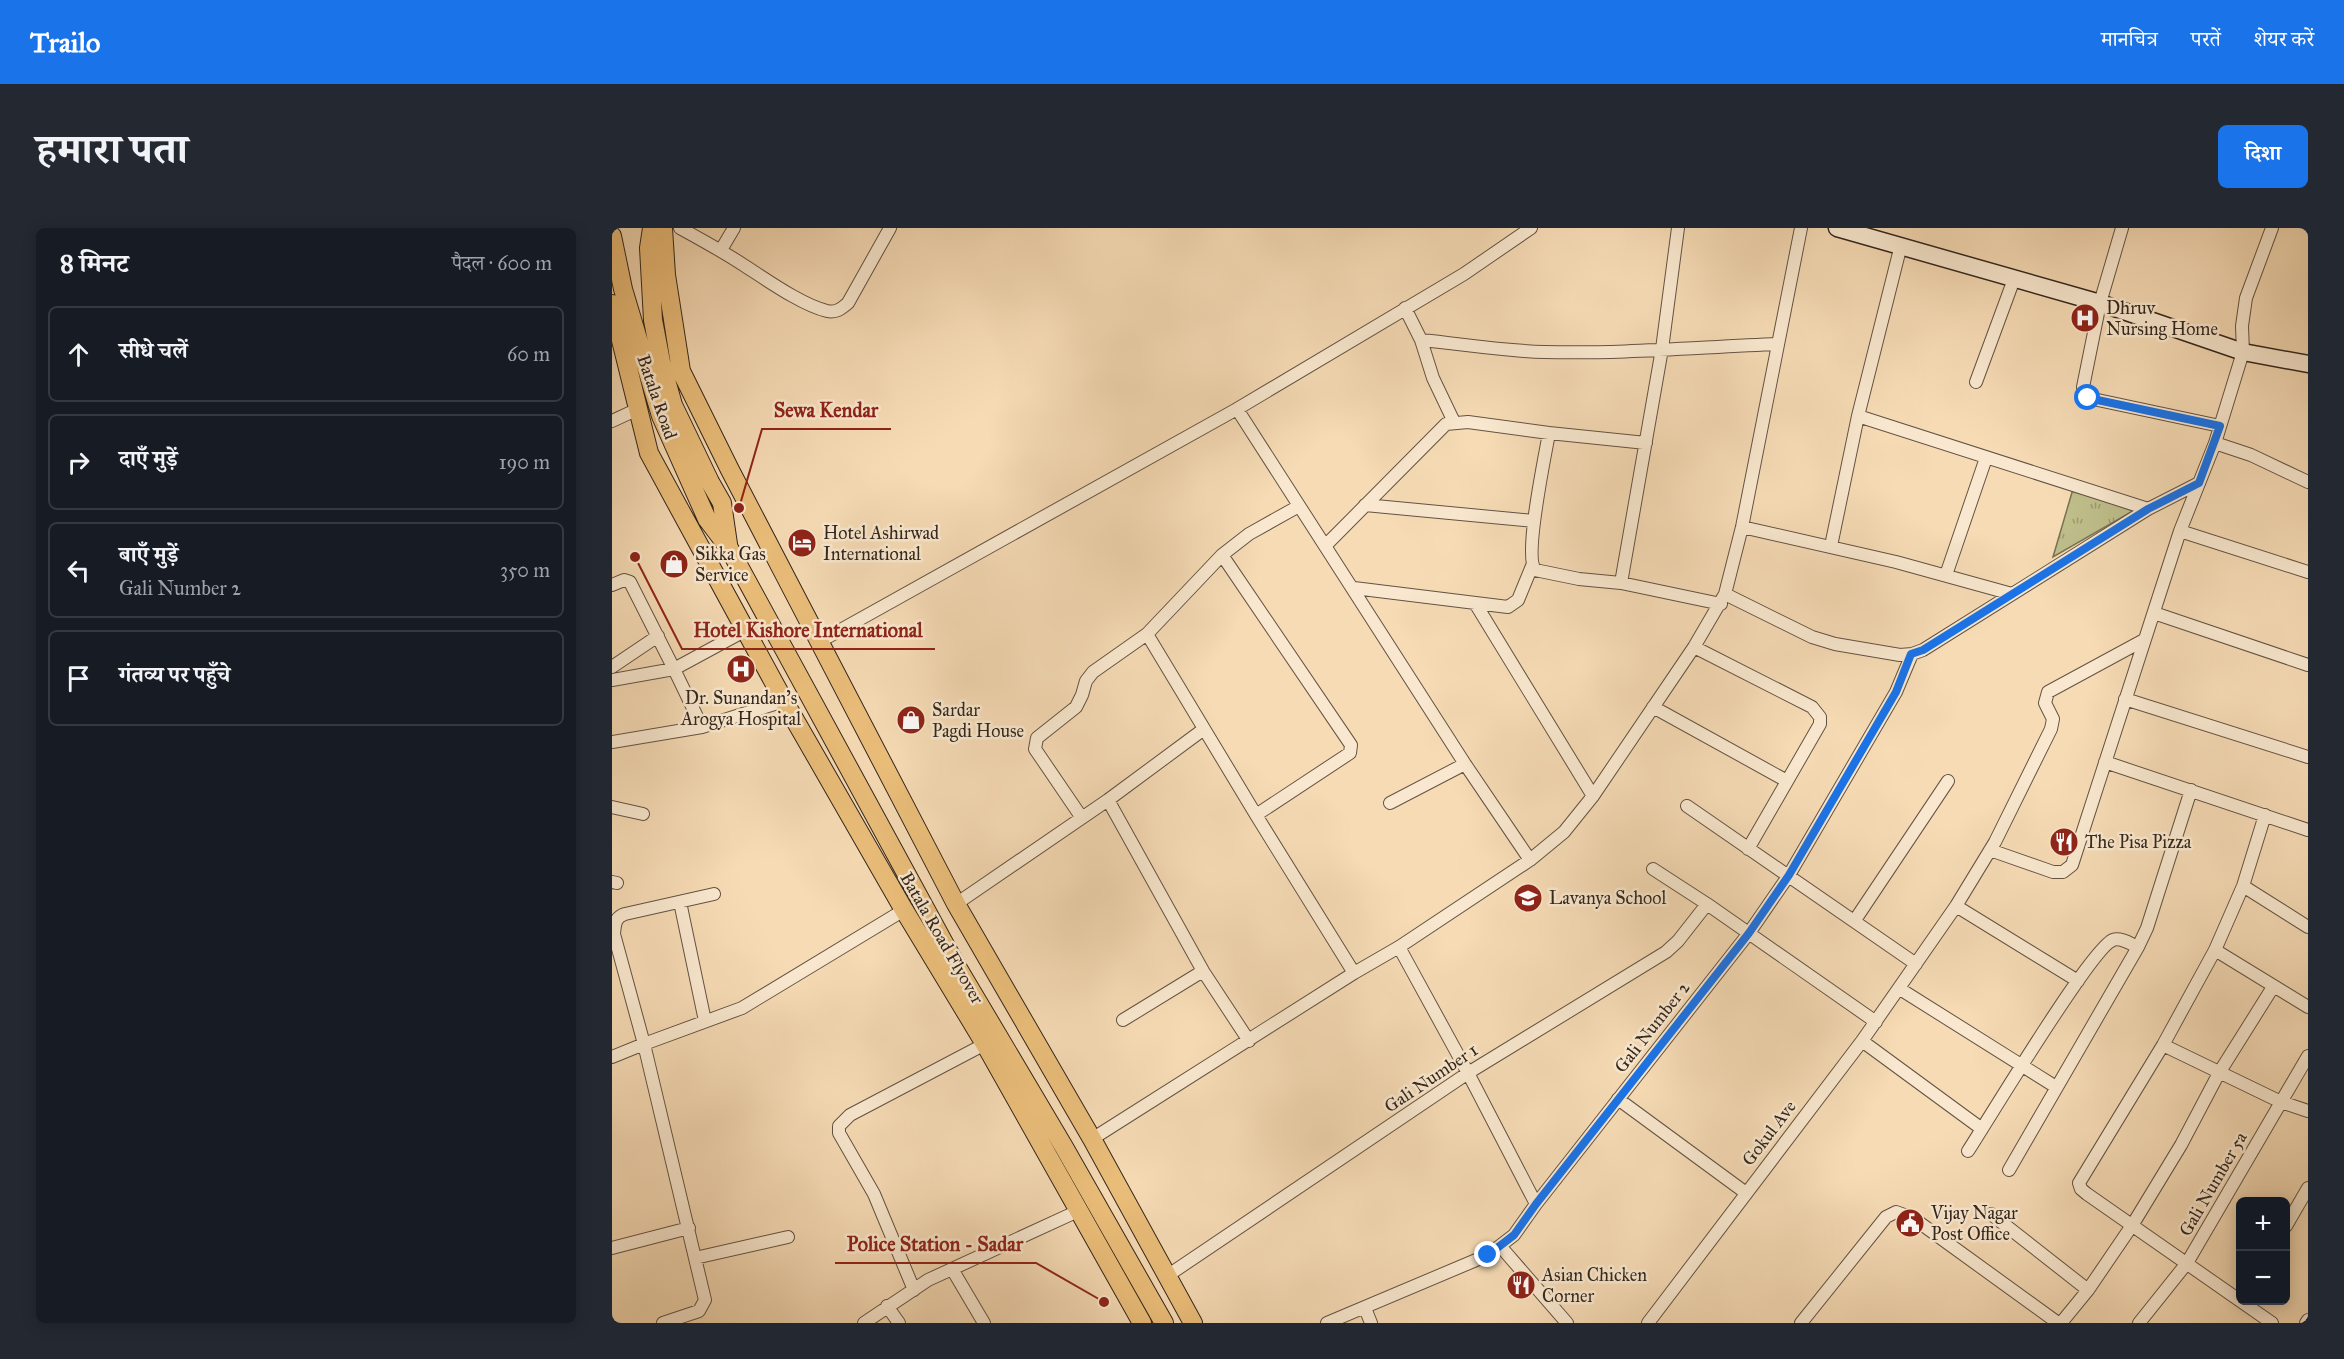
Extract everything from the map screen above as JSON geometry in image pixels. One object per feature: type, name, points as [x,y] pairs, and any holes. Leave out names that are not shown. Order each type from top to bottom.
[{"type":"main road","points":[[652,228],[649,248],[653,320],[661,362],[673,405],[722,503],[729,548]]},
{"type":"main road","points":[[663,228],[666,275],[681,371],[730,470],[956,904],[1092,1139],[1193,1323]]},
{"type":"main road","name":"Batala Road","points":[[612,236],[623,289],[661,416],[707,519],[729,548]]},
{"type":"main road","points":[[618,267],[640,279],[650,273]]},
{"type":"main road","points":[[612,304],[649,453],[784,701],[904,910],[985,1044],[1142,1323]]},
{"type":"main road","points":[[710,482],[730,470]]},
{"type":"main road","name":"Batala Road Flyover","points":[[729,548],[956,965],[1164,1323]]},
{"type":"street","points":[[680,228],[721,250],[781,289],[817,307],[835,312],[848,303],[890,228]]},
{"type":"street","points":[[721,250],[734,228]]},
{"type":"street","points":[[819,642],[1237,409],[1464,274],[1531,228]]},
{"type":"street","points":[[1621,584],[1662,349],[1678,228]]},
{"type":"street","points":[[1092,1139],[1354,973],[1399,947],[1530,860],[1564,832],[1593,796],[1694,647],[1723,599],[1742,528],[1801,228]]},
{"type":"street","points":[[2122,228],[2100,303],[2082,387],[2085,395],[2094,399],[2220,426]]},
{"type":"street","points":[[1990,850],[2053,872],[2068,869],[2075,858],[2180,531],[2215,443],[2243,352],[2242,326],[2246,298],[2272,228]]},
{"type":"street","points":[[1842,229],[2100,303],[2243,352],[2308,364]]},
{"type":"street","points":[[1830,546],[1858,416],[1901,245]]},
{"type":"street","points":[[1976,382],[2014,279]]},
{"type":"street","points":[[1405,308],[1421,340],[1433,378],[1454,422]]},
{"type":"street","points":[[1421,340],[1540,352],[1599,353],[1778,344]]},
{"type":"street","points":[[612,421],[638,409]]},
{"type":"street","points":[[1237,409],[1530,860]]},
{"type":"street","points":[[1858,416],[2148,509]]},
{"type":"street","points":[[1326,545],[1440,427],[1454,422],[1646,443]]},
{"type":"street","points":[[1354,588],[1509,607],[1513,605],[1518,600],[1532,566],[1534,520],[1550,433]]},
{"type":"street","points":[[2215,443],[2251,456],[2308,482]]},
{"type":"street","points":[[1946,575],[1986,458]]},
{"type":"street","points":[[1532,566],[1539,572],[1723,599],[1812,637],[1835,644],[1900,655],[1911,654],[1923,650],[2148,509],[2199,483]]},
{"type":"street","points":[[1365,505],[1534,520]]},
{"type":"street","points":[[1082,818],[1035,748],[1035,741],[1076,707],[1086,681],[1093,672],[1147,634],[1221,555],[1249,534],[1299,506]]},
{"type":"street","points":[[1742,528],[1830,546],[2012,594]]},
{"type":"street","points":[[2180,531],[2308,572]]},
{"type":"street","points":[[1221,555],[1351,745],[1350,753],[1256,816]]},
{"type":"street","points":[[612,585],[624,580],[630,582],[702,728]]},
{"type":"street","points":[[1476,603],[1593,796]]},
{"type":"street","points":[[2154,613],[2308,665]]},
{"type":"street","points":[[612,680],[674,669],[746,630]]},
{"type":"street","points":[[1147,634],[1256,816],[1354,973]]},
{"type":"street","points":[[612,666],[658,636]]},
{"type":"street","name":"Gokul Ave","points":[[1648,1323],[1862,1041],[1956,906],[2025,786],[2051,729],[2053,719],[2045,703],[2048,692],[2144,640]]},
{"type":"street","points":[[1694,647],[1812,707],[1820,717],[1820,724],[1748,849]]},
{"type":"street","name":"Gali Number 2","points":[[1327,1323],[1488,1255],[1514,1235],[1749,933],[1789,875],[1896,692],[1911,654]]},
{"type":"street","points":[[2125,699],[2308,757]]},
{"type":"street","points":[[612,742],[702,728],[784,701]]},
{"type":"street","points":[[1653,707],[1787,781]]},
{"type":"street","points":[[956,904],[1108,800],[1204,729]]},
{"type":"street","points":[[2105,762],[2308,830]]},
{"type":"street","points":[[1390,803],[1466,764]]},
{"type":"street","points":[[1855,920],[1948,781]]},
{"type":"street","points":[[2009,1170],[2138,947],[2147,928],[2192,790]]},
{"type":"street","points":[[1108,800],[1203,971],[1249,1041]]},
{"type":"street","points":[[1688,806],[1916,964]]},
{"type":"street","points":[[612,807],[643,814]]},
{"type":"street","points":[[2236,1297],[2133,1224],[2086,1194],[2079,1183],[2163,1045],[2215,950],[2243,886],[2265,815]]},
{"type":"street","points":[[1653,869],[1876,1022]]},
{"type":"street","points":[[2243,886],[2308,927]]},
{"type":"street","points":[[663,1323],[686,1320],[699,1311],[705,1300],[644,1044],[614,934],[616,920],[619,916],[714,894]]},
{"type":"street","points":[[680,902],[705,1021]]},
{"type":"street","name":"Gali Number 1","points":[[1167,1276],[1468,1073],[1666,952],[1678,941],[1707,904]]},
{"type":"street","points":[[1956,906],[2078,981]]},
{"type":"street","points":[[612,1057],[742,1008],[904,910]]},
{"type":"street","points":[[1968,1152],[2021,1065],[2078,981],[2108,942],[2119,939],[2138,947]]},
{"type":"street","points":[[1399,947],[1536,1204]]},
{"type":"street","points":[[2215,950],[2308,1007]]},
{"type":"street","points":[[1123,1020],[1203,971]]},
{"type":"street","points":[[1801,1323],[1886,1217],[1896,1212],[1913,1218],[2059,1323],[2088,1290],[2133,1224],[2181,1145],[2219,1073],[2273,987]]},
{"type":"street","points":[[1899,989],[2056,1087]]},
{"type":"street","points":[[1862,1041],[1982,1129]]},
{"type":"street","points":[[914,1290],[874,1194],[839,1133],[839,1126],[850,1115],[985,1044]]},
{"type":"street","points":[[2163,1045],[2219,1073],[2308,1112]]},
{"type":"street","name":"Gali Number 5a","points":[[2139,1323],[2187,1263],[2308,1056]]},
{"type":"street","points":[[1618,1099],[1746,1193]]},
{"type":"street","points":[[2290,1219],[2308,1188]]},
{"type":"street","points":[[864,1323],[928,1280],[1078,1211]]},
{"type":"street","points":[[1991,1214],[2088,1290]]},
{"type":"street","points":[[612,1248],[688,1228]]},
{"type":"street","points":[[695,1258],[788,1237]]},
{"type":"street","points":[[1501,1247],[1567,1323]]},
{"type":"street","points":[[952,1269],[984,1323]]},
{"type":"street","points":[[2247,1305],[2272,1323]]},
{"type":"street","points":[[887,1306],[899,1323]]},
{"type":"street","points":[[1365,1308],[1371,1323]]},
{"type":"green space","points":[[2073,489],[2133,511],[2053,557]]},
{"type":"building","points":[[2079,309],[2090,312],[2087,328],[2075,324]]},
{"type":"place","name":"Dhruv Nursing Home","points":[[2085,318]]},
{"type":"place","name":"Sewa Kendar","points":[[739,508]]},
{"type":"place","name":"Hotel Ashirwad International","points":[[802,543]]},
{"type":"place","name":"Hotel Kishore International","points":[[635,557]]},
{"type":"place","name":"Sikka Gas Service","points":[[674,564]]},
{"type":"place","name":"Dr. Sunandan's Arogya Hospital","points":[[741,669]]},
{"type":"place","name":"Sardar Pagdi House","points":[[911,720]]},
{"type":"place","name":"The Pisa Pizza","points":[[2064,842]]},
{"type":"place","name":"Lavanya School","points":[[1528,898]]},
{"type":"place","name":"Vijay Nagar Post Office","points":[[1910,1223]]},
{"type":"place","name":"Asian Chicken Corner","points":[[1521,1285]]},
{"type":"place","name":"Police Station - Sadar","points":[[1104,1302]]},
{"type":"route","points":[[1488,1255],[1514,1235],[1749,933],[1789,875],[1896,692],[1911,654],[1923,650],[2148,509],[2199,483],[2220,426],[2088,398]]}]
